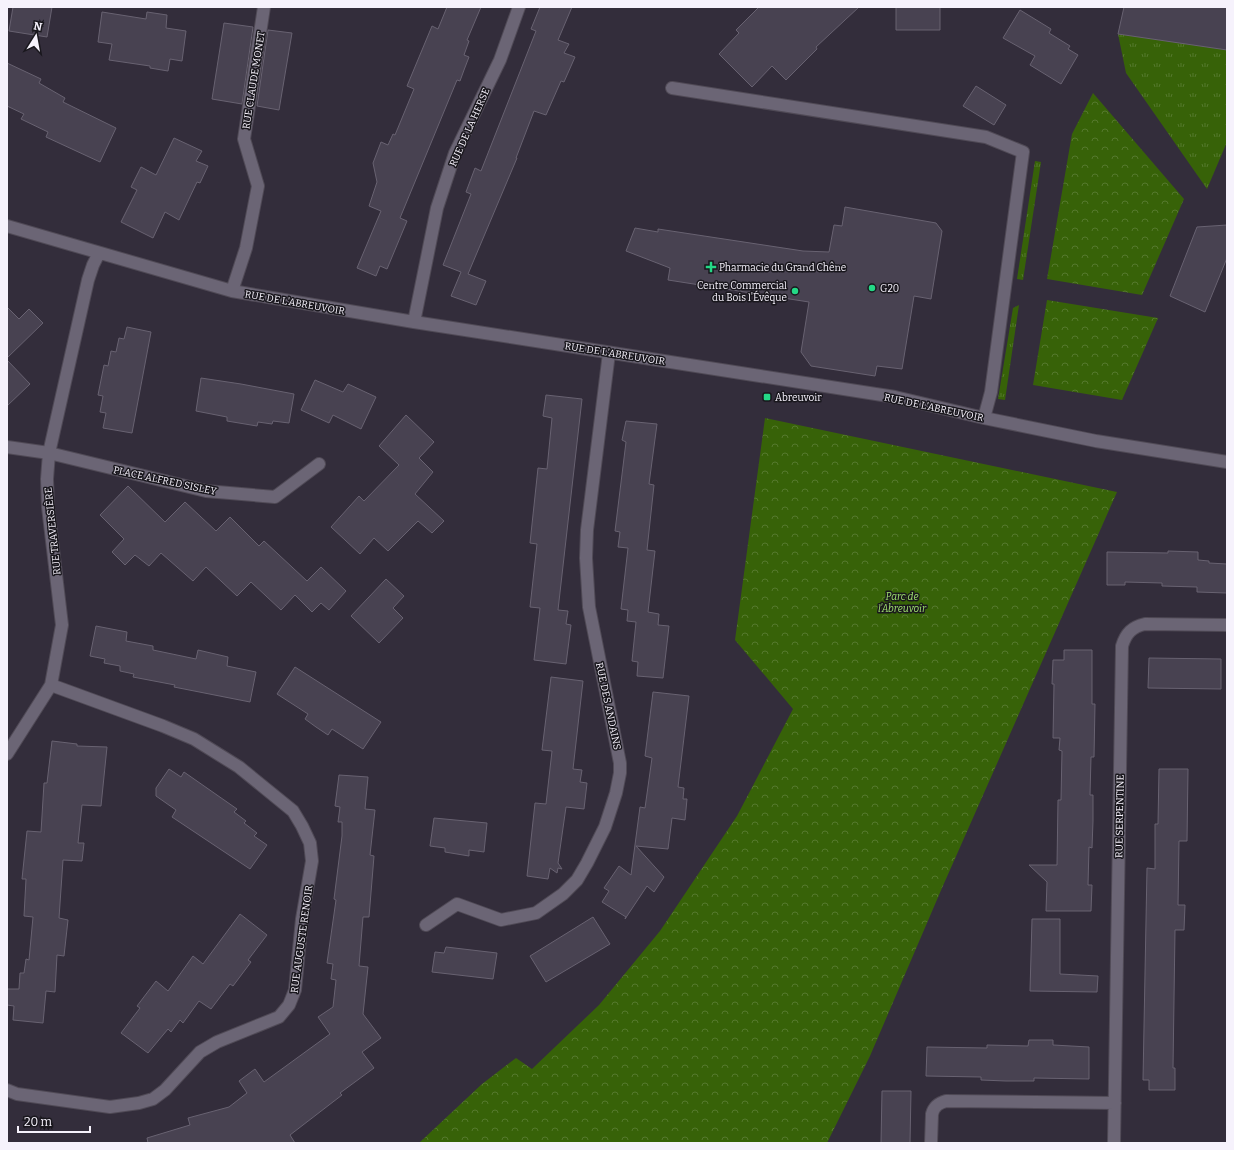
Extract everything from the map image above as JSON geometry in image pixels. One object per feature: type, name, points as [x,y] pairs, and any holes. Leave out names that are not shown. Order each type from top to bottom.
[{"type":"street","name":"RUE CLAUDE MONET","points":[[232,291],[246,248],[258,186],[244,139],[264,7]]},
{"type":"street","name":"RUE DE LA HERSE","points":[[414,322],[437,208],[455,153],[500,60],[519,7]]},
{"type":"street","points":[[672,88],[986,137],[1023,152],[991,392],[984,418]]},
{"type":"street","name":"RUE DE L'ABREUVOIR","points":[[7,226],[232,291],[414,322],[894,397],[984,418],[1096,441],[1227,462]]},
{"type":"street","name":"RUE TRAVERSIÈRE","points":[[7,754],[51,685],[62,625],[48,507],[47,479],[49,453],[88,280],[99,253]]},
{"type":"street","name":"RUE DES ANDAINS","points":[[426,925],[457,904],[501,920],[536,913],[563,894],[576,880],[598,845],[611,810],[620,772],[620,763],[589,607],[586,558],[587,530],[609,353]]},
{"type":"street","name":"PLACE ALFRED SISLEY","points":[[7,447],[49,453],[206,491],[275,497],[319,464]]},
{"type":"street","name":"RUE SERPENTINE","points":[[1114,1143],[1122,646],[1125,637],[1130,631],[1137,626],[1145,624],[1227,625]]},
{"type":"street","name":"RUE AUGUSTE RENOIR","points":[[7,1090],[17,1094],[110,1107],[139,1103],[153,1099],[165,1090],[200,1052],[217,1042],[279,1017],[289,1005],[296,990],[302,919],[312,861],[310,842],[293,811],[239,767],[194,739],[176,731],[51,685]]},
{"type":"street","points":[[931,1143],[933,1109],[946,1101],[1115,1103]]},
{"type":"green space","points":[[1118,34],[1227,50],[1227,142],[1207,189],[1126,73]]},
{"type":"green space","points":[[1093,93],[1184,199],[1142,295],[1047,279],[1072,134]]},
{"type":"green space","points":[[1035,161],[1041,162],[1023,280],[1017,279]]},
{"type":"green space","points":[[1047,300],[1158,318],[1122,400],[1033,385]]},
{"type":"green space","points":[[1019,305],[1005,400],[998,399],[1013,308]]},
{"type":"green space","name":"Parc de l'Abreuvoir","points":[[765,418],[1117,492],[942,888],[870,1056],[827,1143],[419,1143],[482,1084],[516,1058],[532,1069],[599,1005],[660,931],[737,816],[793,709],[735,640]]},
{"type":"building","points":[[13,7],[52,7],[47,37],[9,31]]},
{"type":"building","points":[[447,7],[481,7],[467,40],[469,41],[464,55],[469,57],[460,81],[457,80],[400,218],[407,221],[387,269],[380,266],[376,276],[357,268],[381,211],[369,206],[377,182],[373,163],[381,142],[388,145],[393,134],[395,135],[414,89],[407,86],[432,26],[438,29]]},
{"type":"building","points":[[540,7],[572,7],[558,40],[569,44],[564,53],[575,57],[564,82],[561,81],[546,115],[534,111],[517,158],[468,274],[486,281],[476,305],[451,296],[461,272],[443,265],[471,194],[466,192],[475,168],[481,171],[536,31],[531,29]]},
{"type":"building","points":[[759,7],[859,7],[816,47],[817,49],[786,80],[772,66],[752,87],[719,54],[739,33],[736,30]]},
{"type":"building","points":[[896,7],[940,7],[940,30],[896,30]]},
{"type":"building","points":[[1124,7],[1227,7],[1227,50],[1118,34]]},
{"type":"building","points":[[1020,10],[1051,29],[1049,33],[1070,46],[1068,49],[1078,55],[1061,84],[1030,65],[1035,56],[1003,38]]},
{"type":"building","points":[[102,12],[146,19],[147,12],[167,15],[166,28],[186,31],[182,61],[170,59],[168,71],[150,68],[150,66],[109,60],[112,44],[98,42]]},
{"type":"building","points":[[224,23],[253,27],[242,104],[212,99]]},
{"type":"building","points":[[268,30],[292,33],[279,110],[257,106]]},
{"type":"building","points":[[7,63],[41,79],[39,83],[65,98],[63,102],[116,128],[100,162],[46,137],[48,132],[21,119],[24,114],[7,106]]},
{"type":"building","points":[[976,86],[1006,105],[994,125],[963,106]]},
{"type":"building","points":[[174,138],[202,151],[196,161],[208,166],[200,183],[197,182],[179,220],[165,212],[153,238],[121,222],[137,190],[131,187],[141,167],[156,175]]},
{"type":"building","name":"G20","points":[[845,207],[936,223],[942,231],[931,299],[914,296],[902,369],[877,366],[875,376],[811,366],[801,352],[809,302],[668,280],[670,268],[626,251],[635,228],[658,232],[658,229],[803,251],[829,252],[834,225],[842,226]]},
{"type":"building","points":[[1227,225],[1227,258],[1205,312],[1170,296],[1197,227]]},
{"type":"building","points":[[7,307],[19,319],[29,309],[43,323],[7,358]]},
{"type":"building","points":[[127,327],[151,332],[132,433],[103,428],[106,413],[100,412],[103,396],[98,395],[104,365],[108,366],[111,351],[116,352],[119,338],[124,339]]},
{"type":"building","points":[[7,360],[30,384],[7,406]]},
{"type":"building","points":[[201,378],[294,394],[289,423],[273,421],[272,424],[258,422],[257,426],[227,421],[227,417],[196,411]]},
{"type":"building","points":[[315,380],[343,392],[348,384],[376,397],[361,429],[333,415],[329,423],[301,410]]},
{"type":"building","points":[[546,395],[582,399],[558,610],[568,611],[566,624],[571,625],[566,664],[534,660],[540,608],[530,607],[537,544],[530,543],[538,468],[547,469],[552,418],[543,416]]},
{"type":"building","points":[[406,415],[434,442],[419,458],[433,472],[415,494],[444,521],[432,533],[418,521],[388,551],[374,538],[360,554],[331,527],[359,496],[364,501],[399,465],[379,446]]},
{"type":"building","points":[[626,421],[657,424],[649,484],[654,485],[647,550],[655,551],[648,612],[659,614],[658,625],[669,626],[663,678],[637,676],[638,662],[632,661],[636,622],[627,621],[628,610],[621,609],[628,548],[618,547],[620,532],[615,531],[626,442],[622,440]]},
{"type":"building","points":[[128,486],[165,522],[185,502],[216,531],[230,517],[259,546],[264,541],[307,581],[321,567],[346,591],[329,610],[321,603],[312,612],[295,595],[281,610],[251,582],[237,596],[206,567],[193,581],[161,553],[149,566],[135,555],[125,565],[112,552],[124,539],[100,515]]},
{"type":"building","points":[[1168,551],[1198,552],[1198,560],[1209,561],[1209,563],[1227,564],[1227,593],[1197,592],[1197,587],[1162,586],[1162,583],[1125,582],[1125,585],[1107,585],[1107,552],[1168,553]]},
{"type":"building","points":[[386,579],[404,596],[393,608],[403,618],[379,643],[351,616]]},
{"type":"building","points":[[96,626],[127,632],[126,641],[153,646],[153,650],[196,659],[198,650],[228,657],[227,666],[256,672],[250,702],[174,687],[175,685],[133,677],[134,674],[120,671],[120,666],[104,663],[105,659],[90,656]]},
{"type":"building","points":[[1064,650],[1092,650],[1092,704],[1095,704],[1094,757],[1091,757],[1090,795],[1093,795],[1092,848],[1089,847],[1088,885],[1092,885],[1091,911],[1046,911],[1047,882],[1029,865],[1057,865],[1058,800],[1061,800],[1062,751],[1059,750],[1060,738],[1053,738],[1054,684],[1052,684],[1053,660],[1064,660]]},
{"type":"building","points":[[1149,658],[1221,659],[1221,689],[1148,688]]},
{"type":"building","points":[[295,667],[381,722],[363,749],[332,729],[328,735],[305,719],[308,714],[277,694]]},
{"type":"building","points":[[551,677],[583,681],[573,769],[582,770],[580,782],[587,783],[584,809],[566,807],[558,863],[562,869],[558,868],[557,873],[550,868],[548,879],[527,876],[535,803],[546,804],[552,751],[542,750]]},
{"type":"building","points":[[653,692],[689,696],[678,787],[684,788],[683,799],[687,799],[685,820],[672,818],[668,849],[636,846],[664,877],[654,892],[647,886],[625,919],[626,917],[602,902],[609,891],[604,888],[619,866],[631,875],[640,807],[645,808],[652,758],[645,756]]},
{"type":"building","points":[[52,741],[77,744],[77,746],[107,747],[101,806],[82,805],[78,843],[84,843],[82,861],[63,860],[59,918],[68,920],[64,956],[57,955],[55,992],[46,991],[43,1023],[13,1020],[14,1006],[7,1005],[7,989],[19,989],[20,973],[24,973],[26,959],[29,960],[33,917],[24,916],[26,879],[22,879],[27,831],[41,832],[44,783],[47,783]]},
{"type":"building","points":[[169,769],[181,777],[184,772],[237,809],[234,812],[246,821],[244,823],[257,833],[254,836],[267,845],[250,869],[172,817],[176,810],[156,796],[156,788]]},
{"type":"building","points":[[1159,769],[1188,769],[1187,841],[1179,841],[1178,905],[1185,905],[1184,930],[1175,930],[1173,1068],[1175,1068],[1175,1090],[1149,1090],[1149,1080],[1143,1080],[1147,868],[1155,869],[1155,824],[1158,824]]},
{"type":"building","points":[[339,775],[368,777],[365,809],[375,810],[370,855],[374,856],[369,917],[363,917],[359,966],[368,967],[363,1014],[381,1038],[362,1052],[374,1068],[340,1093],[342,1095],[290,1135],[295,1143],[148,1143],[147,1138],[190,1125],[188,1118],[229,1107],[247,1093],[239,1081],[255,1069],[264,1082],[330,1034],[318,1017],[333,1007],[336,980],[331,979],[333,964],[327,963],[336,900],[334,899],[342,836],[342,822],[338,822],[340,807],[335,806]]},
{"type":"building","points":[[434,818],[487,823],[484,852],[469,850],[469,856],[445,852],[445,848],[430,846]]},
{"type":"building","points":[[240,914],[267,935],[248,960],[251,962],[233,986],[230,984],[211,1009],[199,1001],[183,1023],[180,1020],[171,1032],[168,1029],[148,1053],[121,1033],[140,1008],[137,1006],[156,981],[168,991],[193,956],[203,964]]},
{"type":"building","points":[[593,917],[610,944],[546,982],[530,956]]},
{"type":"building","points":[[1032,919],[1060,919],[1060,974],[1098,976],[1097,992],[1030,991]]},
{"type":"building","points":[[446,947],[497,953],[493,979],[432,972],[435,952],[444,953]]},
{"type":"building","points":[[1029,1040],[1053,1040],[1053,1045],[1089,1047],[1089,1079],[1034,1078],[1034,1081],[1006,1081],[981,1080],[981,1077],[926,1076],[927,1047],[987,1048],[987,1045],[1028,1046]]},
{"type":"building","points":[[882,1091],[911,1091],[910,1143],[881,1143]]},
{"type":"place","name":"Pharmacie du Grand Chêne","points":[[711,267]]},
{"type":"place","name":"G20","points":[[872,288]]},
{"type":"place","name":"Centre Commercial du Bois l'Évêque","points":[[795,291]]},
{"type":"place","name":"Abreuvoir","points":[[767,397]]}]
